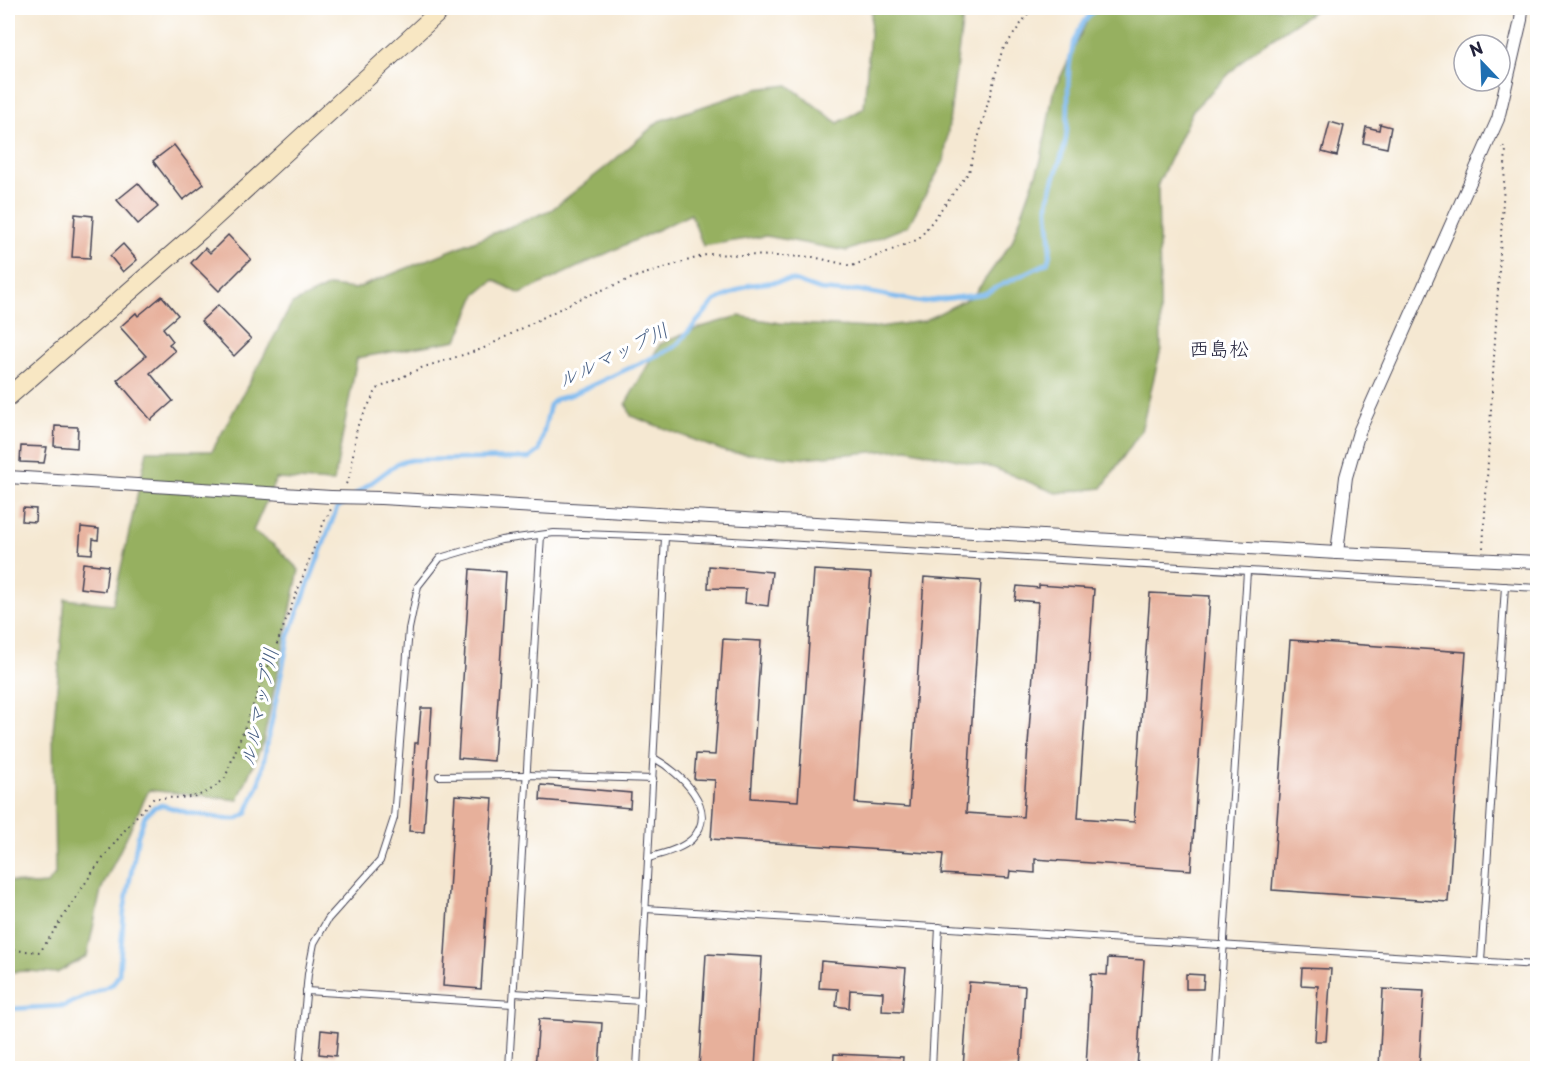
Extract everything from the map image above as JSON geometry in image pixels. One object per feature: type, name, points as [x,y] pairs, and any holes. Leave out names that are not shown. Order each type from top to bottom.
[{"type":"street","points":[[8,397],[205,226],[443,8]]},
{"type":"street","points":[[1336,553],[1346,477],[1359,432],[1498,119],[1522,8]]},
{"type":"street","points":[[8,477],[333,500],[381,498],[1336,553],[1538,562]]},
{"type":"lane","points":[[299,1068],[306,991],[314,943],[328,919],[380,861],[394,818],[409,628],[418,586],[440,558],[501,540],[554,533],[665,537],[1538,588]]},
{"type":"lane","points":[[509,1068],[541,535]]},
{"type":"lane","points":[[637,1068],[665,537]]},
{"type":"lane","points":[[1215,1068],[1247,571]]},
{"type":"lane","points":[[1481,961],[1505,586]]},
{"type":"lane","points":[[649,858],[677,849],[691,839],[699,828],[702,816],[699,803],[691,789],[678,774],[654,758]]},
{"type":"lane","points":[[439,776],[527,775],[653,779]]},
{"type":"lane","points":[[646,909],[1538,965]]},
{"type":"lane","points":[[932,1068],[939,927]]},
{"type":"lane","points":[[306,991],[513,1004]]},
{"type":"lane","points":[[514,993],[641,1001]]},
{"type":"path","points":[[345,486],[350,477],[357,427],[377,388],[421,368],[482,349],[568,304],[635,277],[709,254],[813,257],[852,266],[919,239],[969,172],[1002,51],[1032,8]]},
{"type":"path","points":[[1482,558],[1506,150],[1491,135]]},
{"type":"path","points":[[8,950],[40,952],[94,870],[132,821],[154,798],[195,797],[212,790],[225,777],[333,500]]},
{"type":"green space","points":[[872,8],[964,8],[944,161],[908,226],[847,251],[766,236],[703,246],[691,214],[520,294],[494,280],[476,295],[457,340],[357,358],[334,482],[276,479],[253,531],[274,545],[299,570],[263,742],[238,800],[149,790],[101,890],[87,956],[57,973],[8,972],[8,881],[33,885],[47,884],[55,875],[53,732],[65,599],[113,604],[147,451],[212,451],[292,304],[329,286],[355,289],[551,210],[611,163],[659,121],[756,89],[788,85],[838,123],[864,108]]},
{"type":"green space","points":[[1093,8],[1318,8],[1250,53],[1193,110],[1158,184],[1161,349],[1141,431],[1102,488],[1056,493],[994,468],[908,449],[801,458],[726,452],[631,416],[626,403],[660,344],[698,328],[739,316],[780,323],[871,328],[924,321],[973,296],[1012,242],[1041,160],[1053,93]]},
{"type":"building","points":[[1330,122],[1344,126],[1337,156],[1322,152]]},
{"type":"building","points":[[1380,124],[1391,127],[1387,148],[1363,143],[1366,127],[1379,130]]},
{"type":"building","points":[[174,145],[204,184],[183,200],[153,161]]},
{"type":"building","points":[[138,183],[158,207],[138,224],[117,200]]},
{"type":"building","points":[[75,214],[93,216],[90,258],[72,257]]},
{"type":"building","points":[[228,235],[251,259],[219,291],[191,263],[205,248],[210,253]]},
{"type":"building","points":[[123,244],[137,260],[123,272],[110,256]]},
{"type":"building","points":[[162,296],[178,315],[163,328],[173,341],[169,344],[175,351],[150,373],[173,401],[151,420],[117,380],[146,356],[120,327],[136,313],[138,316]]},
{"type":"building","points":[[218,305],[251,339],[234,356],[201,321]]},
{"type":"building","points":[[55,426],[78,427],[77,448],[54,446]]},
{"type":"building","points":[[21,446],[47,447],[44,463],[20,462]]},
{"type":"building","points":[[23,508],[36,509],[35,522],[22,521]]},
{"type":"building","points":[[81,527],[99,529],[98,540],[93,539],[92,554],[79,553]]},
{"type":"building","points":[[83,563],[108,566],[105,591],[80,588]]},
{"type":"building","points":[[709,566],[772,572],[768,606],[745,603],[746,589],[708,588]]},
{"type":"building","points":[[470,569],[506,572],[494,761],[458,758]]},
{"type":"building","points":[[814,570],[871,573],[855,803],[909,807],[924,577],[981,581],[966,813],[1023,817],[1038,602],[1015,600],[1017,586],[1039,588],[1039,585],[1094,589],[1078,818],[1134,822],[1150,593],[1210,596],[1191,870],[1035,859],[1035,873],[1010,871],[1009,878],[941,874],[943,854],[711,839],[715,780],[694,779],[696,754],[715,755],[723,639],[761,641],[751,798],[798,801]]},
{"type":"building","points":[[1290,640],[1466,652],[1448,902],[1272,890]]},
{"type":"building","points":[[421,708],[432,708],[424,832],[409,831],[415,743],[418,743]]},
{"type":"building","points":[[541,785],[631,793],[630,808],[540,800]]},
{"type":"building","points":[[455,795],[493,798],[481,989],[443,986]]},
{"type":"building","points":[[706,954],[762,957],[755,1068],[699,1068]]},
{"type":"building","points":[[1108,958],[1144,960],[1137,1068],[1086,1068],[1091,974],[1107,975]]},
{"type":"building","points":[[821,961],[906,968],[902,1012],[882,1011],[883,992],[850,990],[849,1008],[836,1006],[838,989],[819,988]]},
{"type":"building","points":[[1302,968],[1331,969],[1326,1041],[1315,1041],[1318,986],[1301,985]]},
{"type":"building","points":[[1186,974],[1204,975],[1203,989],[1186,989]]},
{"type":"building","points":[[969,982],[1025,986],[1020,1068],[963,1068]]},
{"type":"building","points":[[1383,989],[1424,991],[1419,1068],[1379,1068]]},
{"type":"building","points":[[539,1019],[602,1023],[599,1068],[535,1068]]},
{"type":"building","points":[[321,1030],[338,1032],[336,1056],[319,1054]]},
{"type":"building","points":[[834,1054],[903,1057],[902,1068],[833,1068]]},
{"type":"waterway","name":"ルルマップ川","points":[[356,494],[398,463],[411,460],[530,458],[539,451],[550,405],[556,399],[571,395],[675,347],[715,301],[749,285],[792,280],[820,290],[843,292],[857,290],[921,302],[983,294],[1047,263],[1051,242],[1048,204],[1066,138],[1069,66],[1082,25],[1096,8]]},
{"type":"waterway","name":"ルルマップ川","points":[[8,1009],[64,1006],[113,984],[119,974],[124,911],[138,836],[145,816],[154,807],[162,805],[189,813],[226,819],[237,819],[246,814],[259,784],[289,636],[337,508],[347,501]]},
{"type":"district","name":"西島松","points":[[1219,349]]}]
